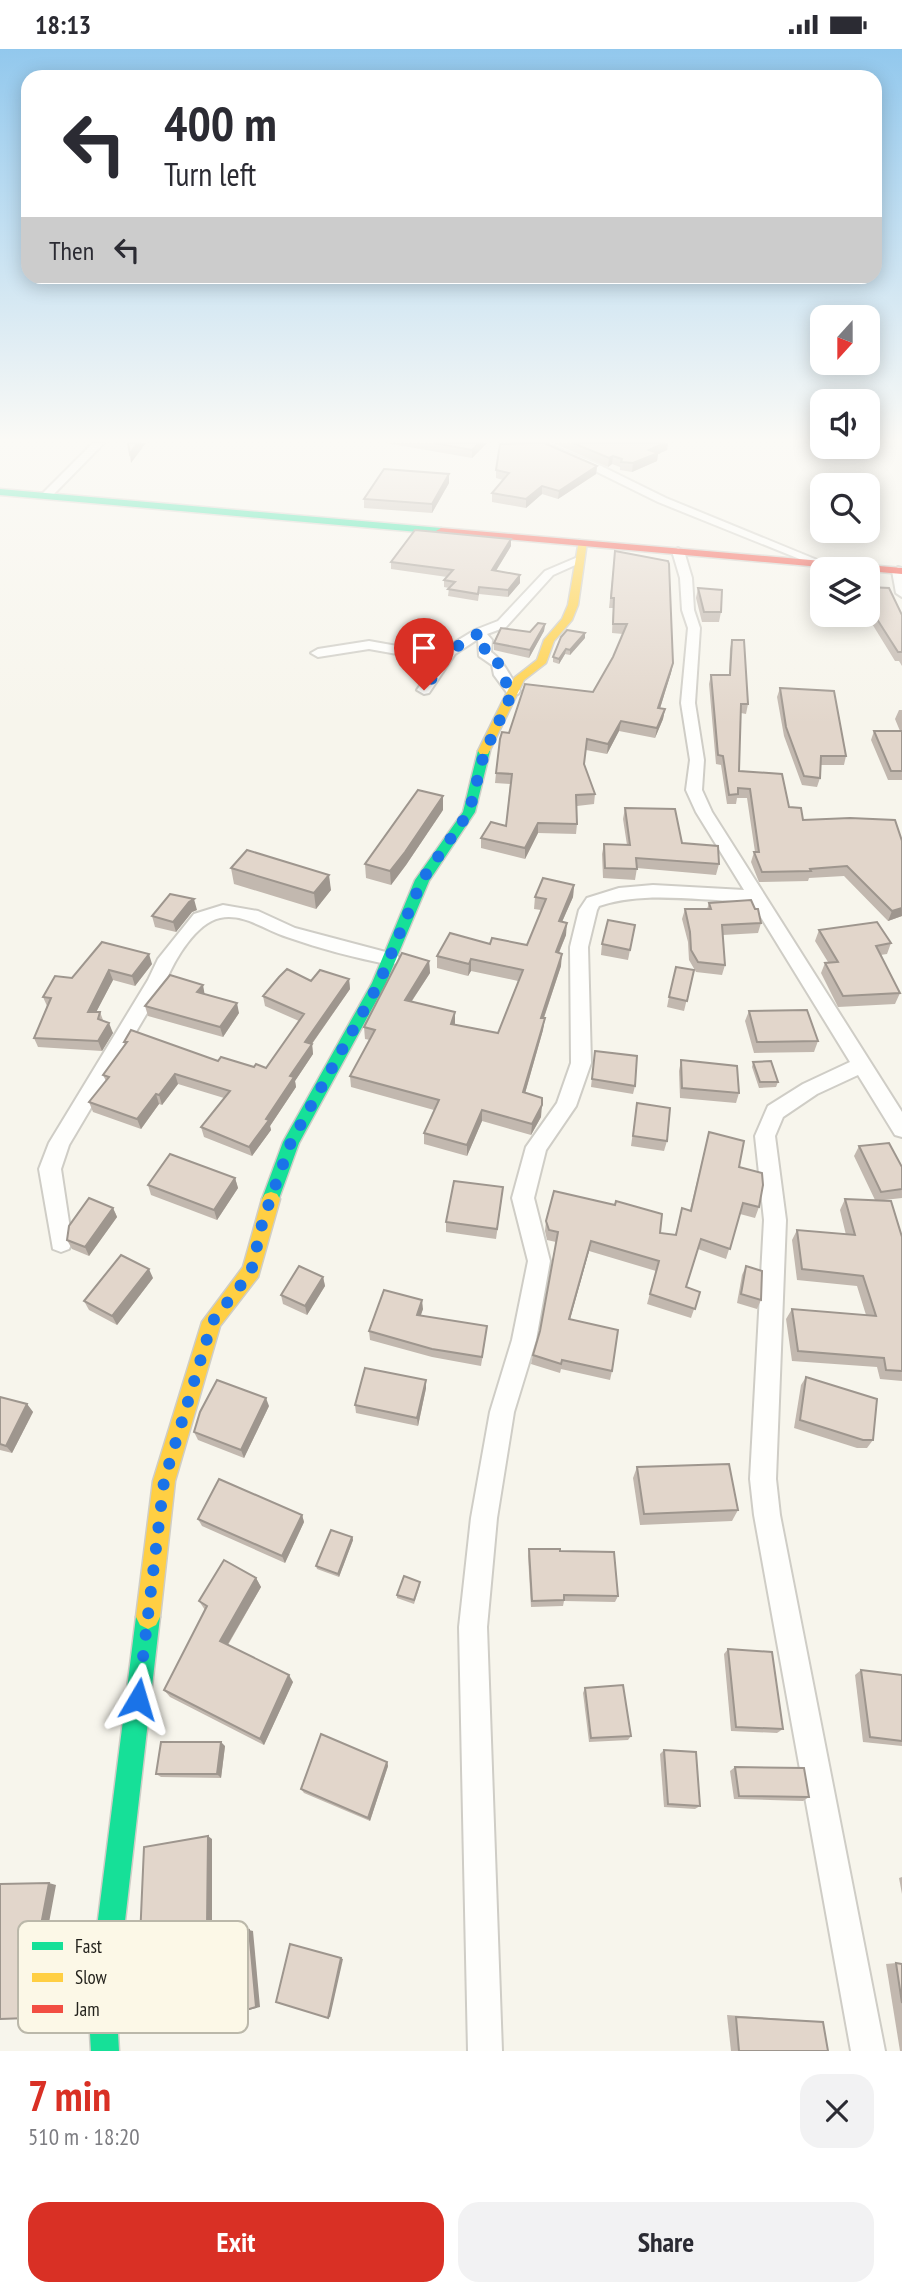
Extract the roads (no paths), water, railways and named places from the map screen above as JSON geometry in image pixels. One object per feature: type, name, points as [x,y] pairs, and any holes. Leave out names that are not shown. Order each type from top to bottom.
[{"type":"main road","points":[[517,536],[810,563]]},
{"type":"main road","points":[[111,1921],[164,1481],[212,1322],[251,1272],[263,1220],[291,1142],[350,1040],[391,959],[422,880],[469,812],[484,754],[519,678],[541,661],[549,640],[567,620],[573,605],[582,542]]},
{"type":"main road","points":[[880,569],[900,571]]},
{"type":"main road","points":[[104,2033],[105,2051]]},
{"type":"street","points":[[752,536],[810,560]]},
{"type":"street","points":[[678,551],[686,578],[688,610],[694,628],[688,703],[697,760],[694,790],[704,812],[902,1129]]},
{"type":"street","points":[[424,690],[450,651],[479,633],[502,624],[549,573],[578,560]]},
{"type":"street","points":[[900,571],[902,593]]},
{"type":"street","points":[[479,633],[486,640],[484,653],[498,663],[500,675],[513,691]]},
{"type":"street","points":[[318,653],[369,645],[414,653],[450,651]]},
{"type":"street","points":[[485,2051],[473,1627],[484,1518],[502,1412],[524,1340],[539,1261],[523,1198],[536,1147],[566,1107],[581,1063],[579,947],[588,910],[593,902],[606,897],[653,891],[723,896],[756,895]]},
{"type":"street","points":[[61,1242],[50,1170],[58,1143],[157,981],[164,963],[200,918],[223,911],[252,915],[289,932],[348,950],[391,959]]},
{"type":"street","points":[[862,1065],[810,1089],[775,1112],[765,1136],[775,1220],[772,1321],[764,1408],[763,1479],[767,1515],[868,2051]]}]
